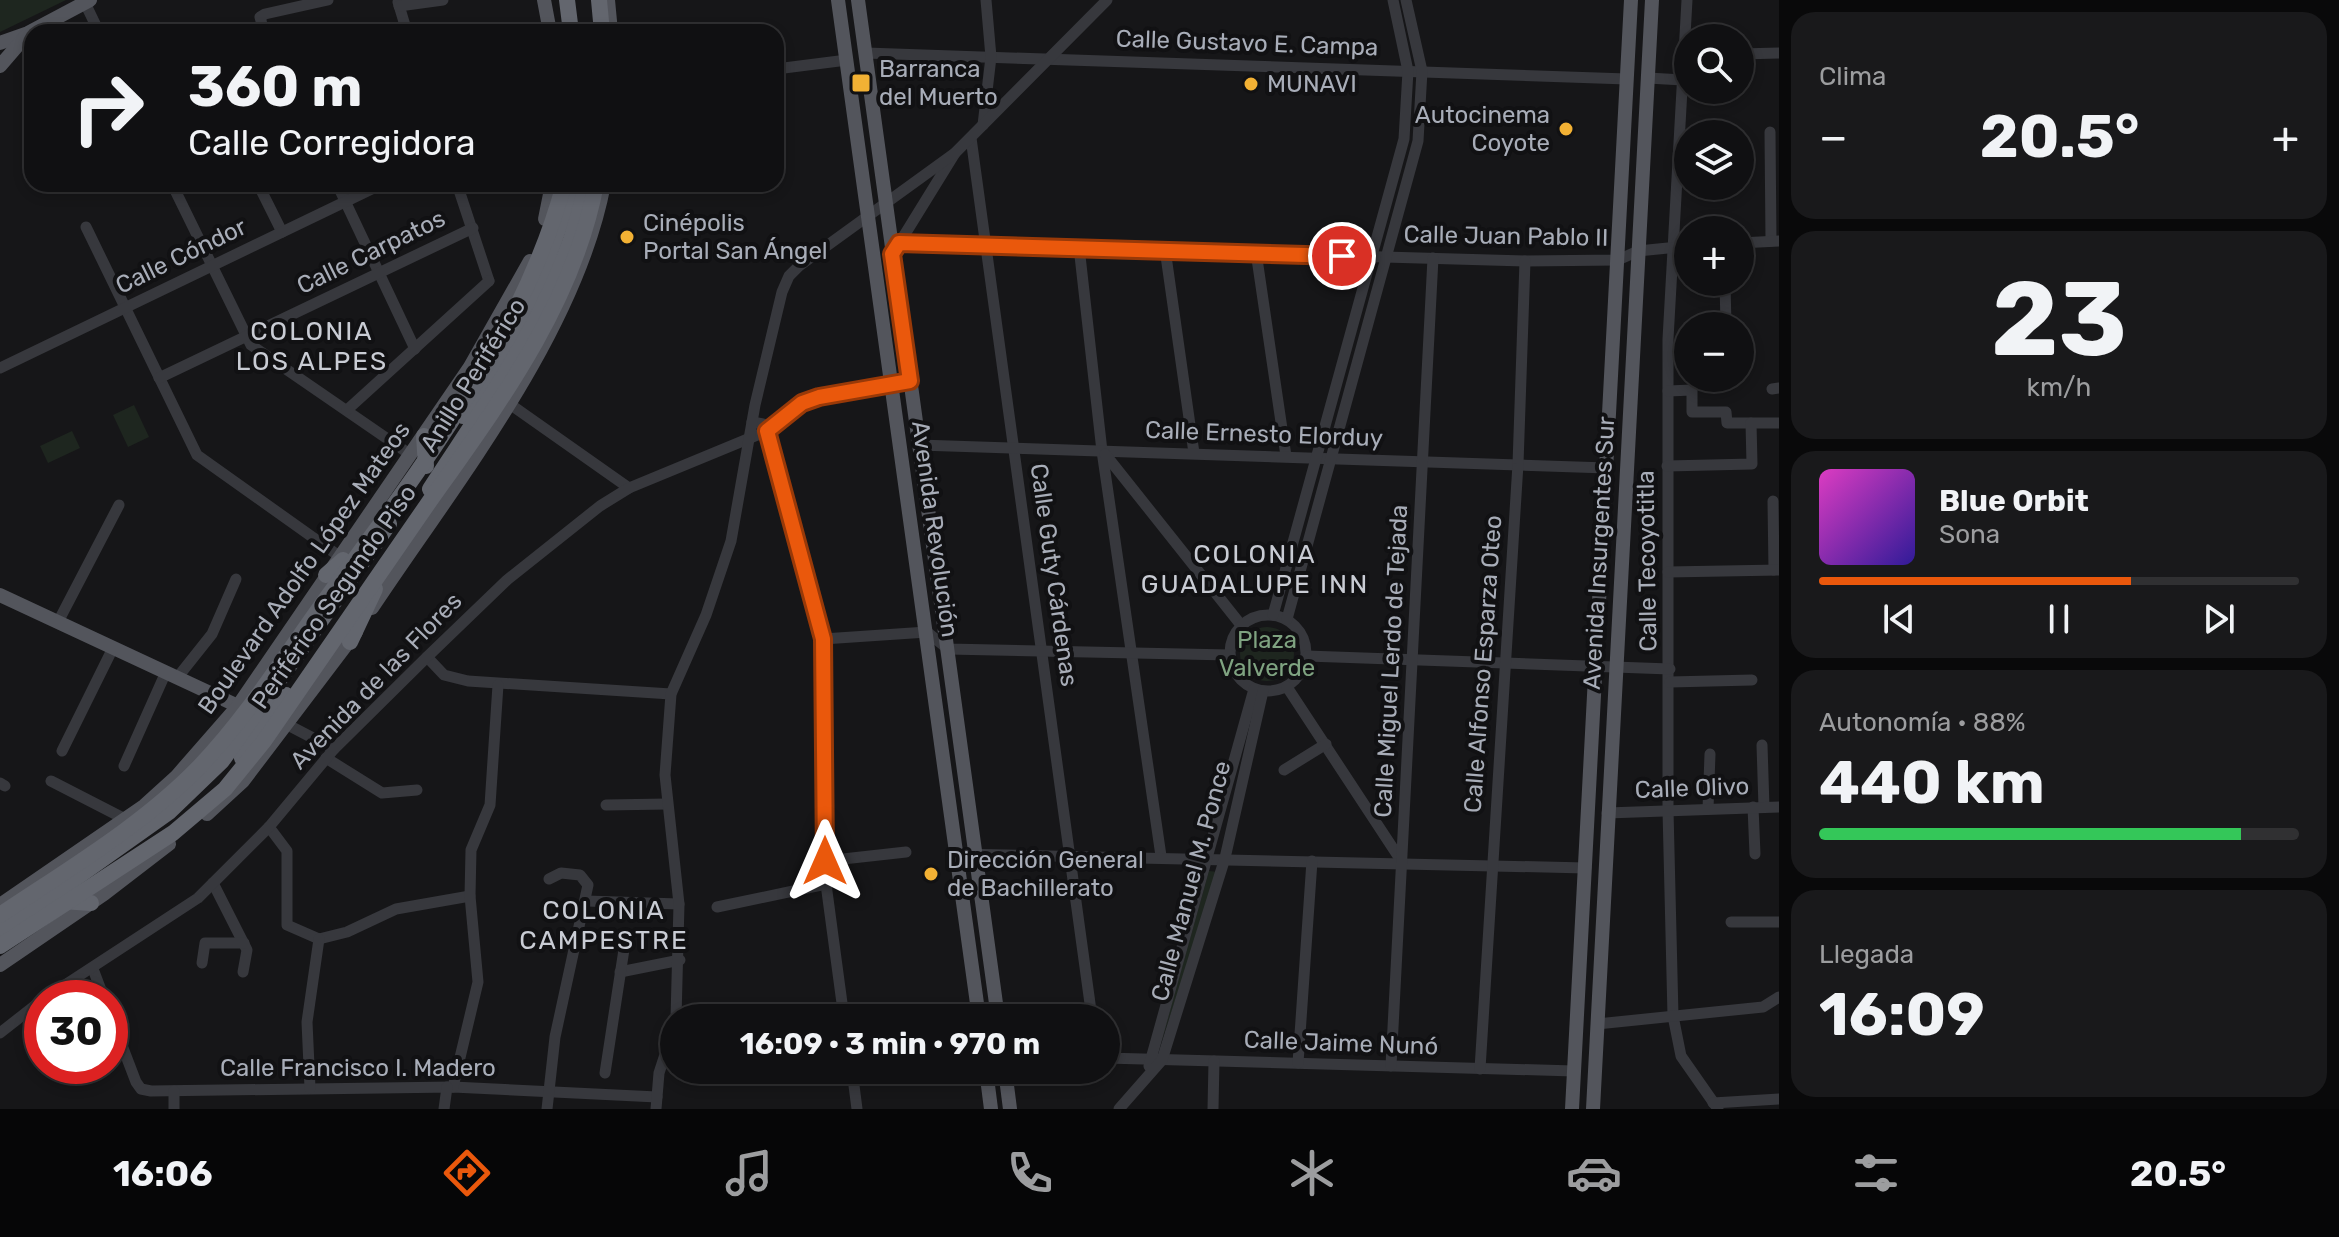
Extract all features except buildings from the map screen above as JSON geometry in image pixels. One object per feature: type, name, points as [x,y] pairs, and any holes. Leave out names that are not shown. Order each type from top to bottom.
[{"type":"highway","points":[[567,0],[570,24]]},
{"type":"highway","points":[[576,0],[579,24]]},
{"type":"highway","points":[[589,0],[592,24]]},
{"type":"highway","points":[[599,0],[601,24]]},
{"type":"highway","points":[[550,202],[566,192]]},
{"type":"highway","name":"Periférico Segundo Piso","points":[[0,915],[148,812],[199,767],[226,735],[362,551],[475,381],[575,192]]},
{"type":"highway","name":"Anillo Periférico","points":[[0,932],[181,802],[222,761],[483,387],[531,307],[576,192]]},
{"type":"highway","name":"Anillo Periférico","points":[[0,944],[176,823],[231,773],[406,524],[541,313],[564,263],[577,192]]},
{"type":"highway","name":"Periférico Segundo Piso","points":[[0,944],[173,833],[225,789],[264,741],[510,385],[550,317],[572,267],[578,192]]},
{"type":"highway","points":[[583,192],[597,217]]},
{"type":"highway","points":[[326,575],[426,441],[518,296]]},
{"type":"highway","points":[[424,436],[426,470]]},
{"type":"highway","points":[[350,642],[406,524]]},
{"type":"highway","points":[[134,837],[144,806]]},
{"type":"highway","points":[[61,901],[91,903]]},
{"type":"main road","points":[[544,0],[548,24]]},
{"type":"main road","points":[[553,0],[556,24]]},
{"type":"main road","points":[[608,0],[610,24]]},
{"type":"main road","name":"Avenida Revolución","points":[[838,0],[959,854],[977,1004]]},
{"type":"main road","name":"Avenida Revolución","points":[[858,0],[885,206],[895,248],[910,381],[996,1004]]},
{"type":"main road","name":"Avenida Insurgentes Sur","points":[[1572,1109],[1631,0]]},
{"type":"main road","name":"Avenida Insurgentes Sur","points":[[1593,1109],[1652,0]]},
{"type":"main road","points":[[45,24],[88,2]]},
{"type":"main road","points":[[0,43],[24,34]]},
{"type":"main road","points":[[0,66],[24,38]]},
{"type":"main road","name":"Boulevard Adolfo López Mateos","points":[[341,558],[408,453],[424,436],[518,296],[535,252],[551,192]]},
{"type":"main road","points":[[0,965],[91,903],[227,798],[288,725],[350,642],[512,396],[557,320],[597,217],[602,192]]},
{"type":"main road","name":"Boulevard Adolfo López Mateos","points":[[0,905],[144,806],[176,777],[238,706],[326,575]]},
{"type":"main road","points":[[0,595],[238,706]]},
{"type":"main road","points":[[988,1084],[991,1109]]},
{"type":"main road","points":[[1007,1084],[1010,1109]]},
{"type":"street","points":[[262,24],[260,17],[328,0]]},
{"type":"street","points":[[405,24],[398,3],[443,0]]},
{"type":"street","points":[[983,125],[991,57],[986,0]]},
{"type":"street","points":[[677,1004],[679,904],[665,775],[671,694],[706,615],[731,541],[755,405],[782,292],[789,276],[955,153],[1107,0]]},
{"type":"street","points":[[1273,615],[1404,139],[1408,71],[1393,0]]},
{"type":"street","points":[[1287,619],[1418,141],[1422,71],[1406,0]]},
{"type":"street","name":"Calle Tecoyotitla","points":[[1686,24],[1687,0]]},
{"type":"street","points":[[88,2],[96,24]]},
{"type":"street","name":"Calle Gustavo E. Campa","points":[[866,53],[1627,79]]},
{"type":"street","points":[[1754,54],[1779,53]]},
{"type":"street","points":[[784,68],[847,60]]},
{"type":"street","points":[[1648,78],[1674,79]]},
{"type":"street","name":"Calle Tecoyotitla","points":[[1676,216],[1682,104]]},
{"type":"street","points":[[1754,242],[1775,241],[1770,132]]},
{"type":"street","name":"Calle Guty Cárdenas","points":[[971,138],[1090,1004]]},
{"type":"street","points":[[895,248],[955,153]]},
{"type":"street","points":[[176,192],[244,337],[408,453]]},
{"type":"street","points":[[262,192],[282,232]]},
{"type":"street","points":[[341,192],[415,349]]},
{"type":"street","name":"Calle Cóndor","points":[[0,368],[365,192]]},
{"type":"street","points":[[460,192],[489,281],[518,296]]},
{"type":"street","points":[[902,194],[917,211]]},
{"type":"street","points":[[86,227],[197,455],[341,558]]},
{"type":"street","name":"Calle Carpatos","points":[[159,378],[473,228]]},
{"type":"street","points":[[1079,247],[1102,451],[1161,856]]},
{"type":"street","name":"Calle Juan Pablo II","points":[[895,248],[1079,247],[1525,261],[1618,260],[1638,251],[1674,247]]},
{"type":"street","points":[[1165,249],[1194,453]]},
{"type":"street","points":[[1256,252],[1286,456]]},
{"type":"street","name":"Calle Miguel Lerdo de Tejada","points":[[1391,1066],[1425,461],[1433,258]]},
{"type":"street","name":"Calle Alfonso Esparza Oteo","points":[[1480,1069],[1518,464],[1525,261]]},
{"type":"street","name":"Calle Tecoyotitla","points":[[1674,268],[1667,466],[1670,669],[1668,810],[1673,1016],[1681,1056],[1715,1106]]},
{"type":"street","points":[[347,410],[489,281]]},
{"type":"street","name":"Avenida de las Flores","points":[[78,980],[198,898],[269,827],[330,754],[427,657],[507,580],[600,506],[629,488],[767,431],[802,403],[819,397],[910,381]]},
{"type":"street","points":[[1668,391],[1692,390],[1692,412],[1726,412],[1727,423],[1779,423]]},
{"type":"street","points":[[755,405],[765,417],[785,417]]},
{"type":"street","points":[[514,407],[629,488]]},
{"type":"street","points":[[752,422],[759,422],[767,431],[823,639],[826,884],[842,1004]]},
{"type":"street","points":[[1667,466],[1752,464],[1751,423]]},
{"type":"street","name":"Calle Ernesto Elorduy","points":[[919,445],[1607,468]]},
{"type":"street","points":[[1102,451],[1241,625]]},
{"type":"street","points":[[1668,572],[1776,570],[1773,501]]},
{"type":"street","points":[[58,622],[119,505]]},
{"type":"street","points":[[124,766],[172,675],[212,634],[236,579]]},
{"type":"street","points":[[1273,615],[1287,619],[1301,632],[1307,656],[1300,675],[1287,687],[1259,690],[1235,672],[1230,655],[1232,641],[1241,625],[1255,617],[1273,615]]},
{"type":"street","points":[[823,639],[927,632],[948,649],[1230,655]]},
{"type":"street","points":[[62,751],[113,648]]},
{"type":"street","points":[[1307,656],[1670,669]]},
{"type":"street","points":[[427,657],[444,675],[498,685],[671,694]]},
{"type":"street","points":[[1670,682],[1752,680]]},
{"type":"street","points":[[444,1109],[478,982],[470,896],[474,836],[490,805],[498,685]]},
{"type":"street","points":[[1287,687],[1402,863]]},
{"type":"street","name":"Calle Manuel M. Ponce","points":[[1156,1060],[1206,857],[1259,690]]},
{"type":"street","name":"Calle Manuel M. Ponce","points":[[1119,1109],[1149,1078],[1225,858],[1259,690]]},
{"type":"street","points":[[288,725],[382,793],[417,790]]},
{"type":"street","points":[[1284,770],[1326,744]]},
{"type":"street","points":[[1755,854],[1762,745]]},
{"type":"street","points":[[1708,809],[1710,754]]},
{"type":"street","points":[[51,781],[125,819]]},
{"type":"street","points":[[606,805],[667,804]]},
{"type":"street","name":"Calle Olivo","points":[[1607,813],[1779,807]]},
{"type":"street","points":[[269,827],[287,851],[287,925],[319,939],[347,932],[396,909],[470,896]]},
{"type":"street","points":[[825,861],[906,852]]},
{"type":"street","points":[[959,854],[1206,857],[1586,868]]},
{"type":"street","points":[[1298,1063],[1312,861]]},
{"type":"street","points":[[547,1109],[555,1037],[588,885],[580,875],[561,873],[549,879]]},
{"type":"street","points":[[213,883],[247,950],[243,972]]},
{"type":"street","points":[[717,907],[826,884]]},
{"type":"street","points":[[586,901],[679,904]]},
{"type":"street","points":[[1731,922],[1779,922]]},
{"type":"street","points":[[310,1088],[307,1022],[319,939]]},
{"type":"street","points":[[202,963],[205,943],[244,943]]},
{"type":"street","points":[[605,1073],[625,943]]},
{"type":"street","points":[[620,972],[680,960]]},
{"type":"street","points":[[93,969],[97,980]]},
{"type":"street","points":[[1597,1024],[1763,1007],[1779,997]]},
{"type":"street","name":"Avenida de las Flores","points":[[0,1033],[24,1015]]},
{"type":"street","name":"Avenida de las Flores","points":[[15,1022],[24,1017]]},
{"type":"street","name":"Calle Francisco I. Madero","points":[[128,1058],[141,1089],[450,1087],[547,1092],[656,1103]]},
{"type":"street","name":"Calle Jaime Nunó","points":[[1120,1059],[1574,1071]]},
{"type":"street","points":[[1213,1109],[1214,1061]]},
{"type":"street","points":[[656,1103],[660,1071]]},
{"type":"street","points":[[854,1084],[857,1109]]},
{"type":"street","points":[[174,1091],[174,1109]]},
{"type":"street","points":[[1715,1106],[1779,1099]]},
{"type":"green space","points":[[0,0],[66,0],[0,32]]},
{"type":"green space","points":[[134,405],[149,437],[128,447],[113,415]]},
{"type":"green space","points":[[72,431],[80,448],[48,463],[40,446]]},
{"type":"green space","name":"Plaza Valverde","points":[[1267,627],[1286,635],[1294,654],[1286,673],[1267,681],[1248,673],[1240,654],[1248,635]]},
{"type":"green space","points":[[1209,871],[1218,872],[1159,1049]]},
{"type":"place","name":"Barranca del Muerto","points":[[861,83]]},
{"type":"place","name":"MUNAVI","points":[[1251,84]]},
{"type":"place","name":"Autocinema Coyote","points":[[1566,129]]},
{"type":"place","name":"Cinépolis Portal San Ángel","points":[[627,237]]},
{"type":"place","name":"Dirección General de Bachillerato","points":[[931,874]]},
{"type":"district","name":"COLONIA LOS ALPES","points":[[312,346]]},
{"type":"district","name":"COLONIA GUADALUPE INN","points":[[1255,569]]},
{"type":"district","name":"COLONIA CAMPESTRE","points":[[604,925]]},
{"type":"route","points":[[825,861],[823,639],[767,431],[802,403],[819,397],[910,381],[892,254],[899,243],[1342,256]]}]
